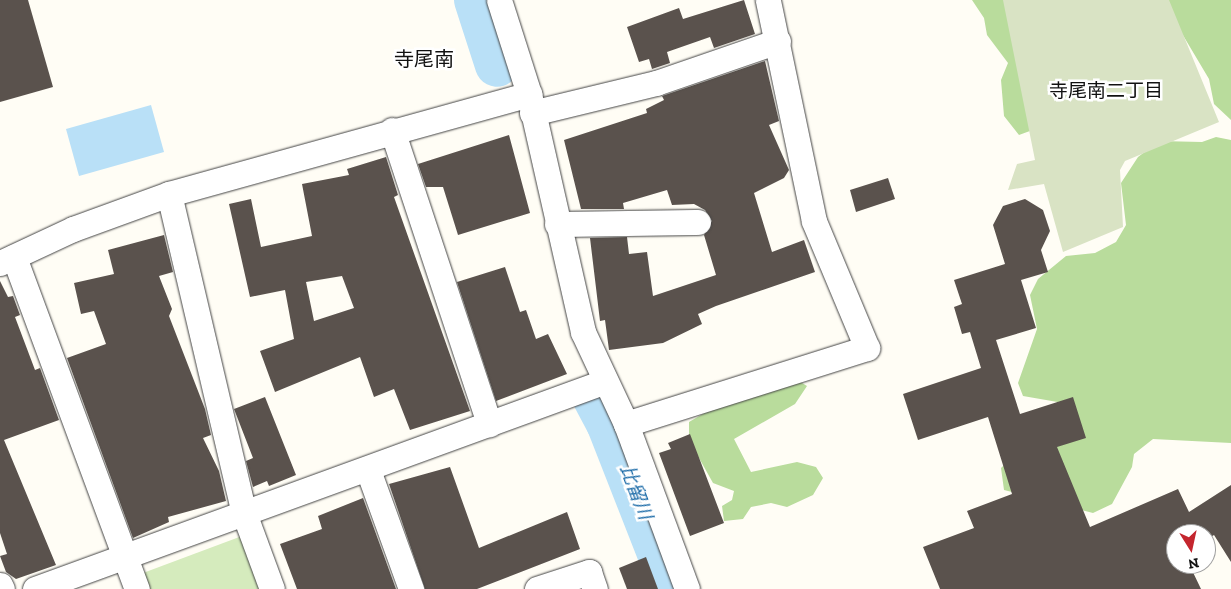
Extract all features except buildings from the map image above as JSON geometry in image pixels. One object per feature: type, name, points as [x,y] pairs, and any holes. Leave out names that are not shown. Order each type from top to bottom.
[{"type":"street","points":[[499,0],[530,104],[583,332],[602,382],[626,424],[687,589]]},
{"type":"street","points":[[626,424],[867,348],[814,222],[778,40],[768,0]]},
{"type":"street","points":[[136,589],[7,260],[169,194],[392,130],[530,104],[656,84],[778,40]]},
{"type":"street","points":[[392,130],[489,424]]},
{"type":"street","points":[[169,194],[244,513],[272,589]]},
{"type":"street","points":[[557,224],[698,222]]},
{"type":"street","points":[[35,589],[124,555],[368,470],[602,382]]},
{"type":"street","points":[[368,470],[411,589]]},
{"type":"street","points":[[537,589],[589,572],[595,589]]},
{"type":"street","points":[[0,585],[2,589]]},
{"type":"green space","points":[[972,0],[1023,0],[1038,128],[1019,135],[1004,116],[1001,80],[1008,63],[987,35],[984,18]]},
{"type":"green space","points":[[1003,0],[1169,0],[1219,122],[1125,161],[1120,170],[1123,227],[1063,252],[1044,184],[1008,190],[1017,164],[1035,160]]},
{"type":"green space","points":[[1162,0],[1231,0],[1231,120],[1214,104],[1209,79]]},
{"type":"green space","points":[[1216,137],[1231,140],[1231,443],[1153,439],[1134,454],[1132,467],[1112,504],[1093,513],[1004,490],[1001,468],[1069,404],[1023,396],[1018,383],[1037,329],[1030,295],[1038,279],[1066,256],[1095,253],[1116,242],[1126,225],[1121,183],[1138,157],[1159,141],[1202,142]]},
{"type":"green space","points":[[794,378],[807,386],[795,404],[734,439],[751,472],[797,462],[816,467],[823,478],[813,495],[787,507],[771,503],[751,507],[743,519],[724,521],[722,506],[732,500],[734,491],[713,483],[689,440],[689,422],[713,408],[744,400]]},
{"type":"green space","points":[[242,536],[262,589],[149,589],[143,573]]},
{"type":"water","points":[[151,105],[164,152],[79,176],[66,129]]},
{"type":"waterway","name":"比留川","points":[[476,0],[497,65]]},
{"type":"waterway","name":"比留川","points":[[594,397],[608,423],[673,589]]},
{"type":"district","name":"寺尾南","points":[[424,59]]},
{"type":"district","name":"寺尾南二丁目","points":[[1106,91]]}]
